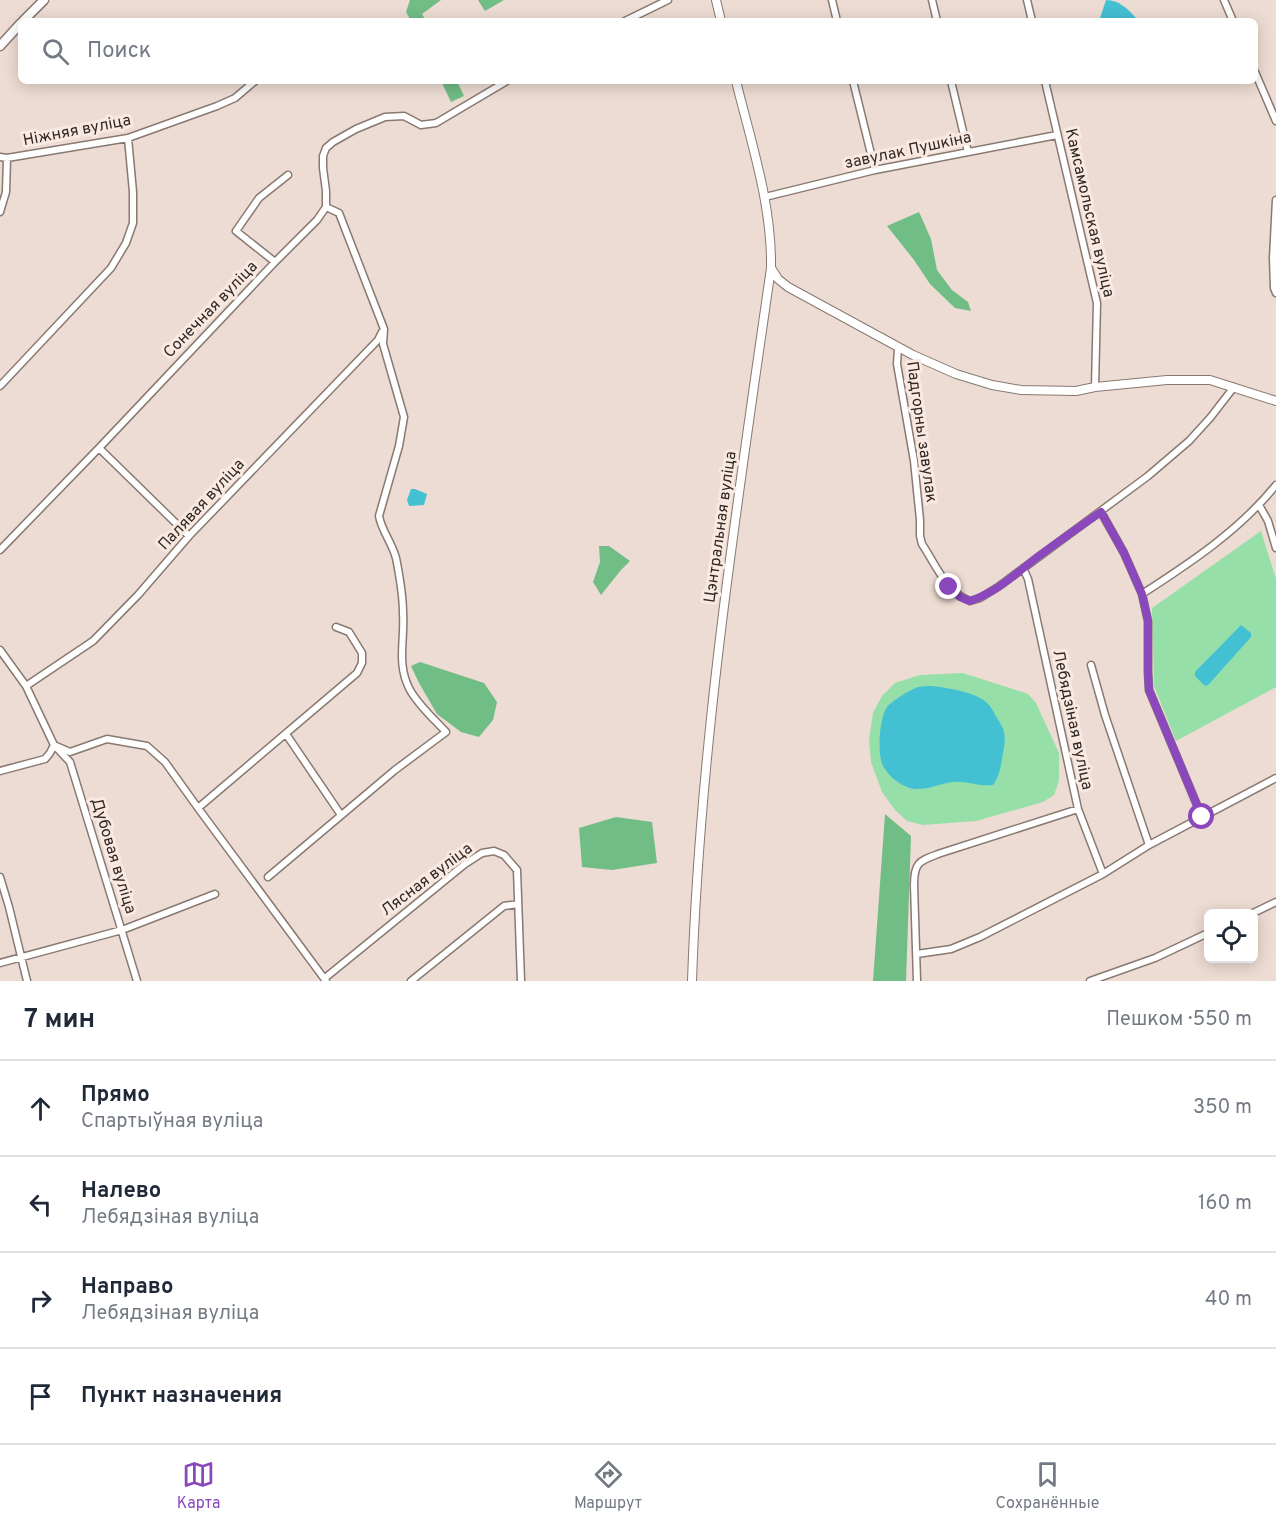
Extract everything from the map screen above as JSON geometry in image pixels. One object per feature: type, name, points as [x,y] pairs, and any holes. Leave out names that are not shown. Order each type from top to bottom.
[{"type":"main road","points":[[26,18],[44,0]]},
{"type":"main road","points":[[0,46],[18,26]]},
{"type":"street","points":[[631,18],[668,0]]},
{"type":"street","points":[[716,0],[720,18]]},
{"type":"street","points":[[832,0],[836,18]]},
{"type":"street","points":[[932,0],[936,18]]},
{"type":"street","points":[[1027,0],[1031,18]]},
{"type":"street","points":[[1224,0],[1232,18]]},
{"type":"street","points":[[1258,79],[1276,121]]},
{"type":"street","name":"Ніжняя вуліца","points":[[3,158],[128,138],[217,106],[235,98],[251,84]]},
{"type":"street","points":[[268,877],[395,770],[446,732],[416,699],[403,672],[401,660],[404,614],[397,560],[379,516],[399,446],[404,417],[382,344],[384,329],[339,213],[326,207],[323,156],[333,142],[385,117],[404,116],[421,125],[436,123],[502,84]]},
{"type":"street","name":"Цэнтральная вуліца","points":[[692,981],[694,912],[701,821],[721,629],[771,268],[771,238],[765,196],[737,84]]},
{"type":"street","points":[[853,84],[875,170]]},
{"type":"street","points":[[952,84],[968,152]]},
{"type":"street","name":"Камсамольская вуліца","points":[[1046,84],[1097,303],[1095,387]]},
{"type":"street","name":"завулак Пушкіна","points":[[765,196],[875,170],[1057,135]]},
{"type":"street","points":[[0,386],[111,268],[126,243],[133,223],[133,192],[128,138]]},
{"type":"street","points":[[0,212],[6,192],[3,158]]},
{"type":"street","points":[[275,262],[236,231],[259,198],[288,175]]},
{"type":"street","points":[[1276,200],[1273,258],[1276,293]]},
{"type":"street","name":"Сонечная вуліца","points":[[0,550],[317,220],[326,207]]},
{"type":"street","points":[[771,268],[778,279],[788,287],[898,348],[956,374],[992,385],[1021,390],[1076,391],[1167,380],[1210,380],[1276,401]]},
{"type":"street","name":"Палявая вуліца","points":[[26,686],[93,641],[138,595],[189,536],[378,340],[384,329]]},
{"type":"street","name":"Падгорны завулак","points":[[898,348],[897,364],[914,461],[922,544],[949,587],[960,597],[970,601],[998,587],[1023,568]]},
{"type":"street","points":[[1023,568],[1101,512],[1189,441],[1234,387]]},
{"type":"street","points":[[99,448],[189,536]]},
{"type":"street","points":[[1142,594],[1219,539],[1259,506],[1276,485]]},
{"type":"street","points":[[1259,506],[1268,521],[1276,548]]},
{"type":"street","points":[[1101,512],[1124,553],[1142,594],[1148,621],[1149,690],[1202,817]]},
{"type":"street","name":"Лебядзіная вуліца","points":[[1023,568],[1028,579],[1078,809],[1103,874]]},
{"type":"street","points":[[198,808],[357,673],[362,663],[362,654],[349,632],[336,627]]},
{"type":"street","name":"Дубовая вуліца","points":[[0,650],[26,686],[54,745],[70,762],[137,981]]},
{"type":"street","points":[[1091,665],[1105,715],[1149,845]]},
{"type":"street","points":[[286,734],[341,815]]},
{"type":"street","points":[[0,771],[45,759],[54,745],[70,752],[107,739],[147,746],[165,762],[325,979]]},
{"type":"street","points":[[916,954],[951,949],[970,941],[1103,874],[1149,845],[1276,778]]},
{"type":"street","points":[[917,981],[914,870],[919,863],[941,853],[1078,809]]},
{"type":"street","name":"Лясная вуліца","points":[[325,979],[465,864],[482,853],[494,851],[504,855],[517,870],[522,981]]},
{"type":"street","points":[[0,877],[27,981]]},
{"type":"street","points":[[0,963],[122,930],[215,894]]},
{"type":"street","points":[[1258,911],[1276,902]]},
{"type":"street","points":[[411,981],[504,906],[518,904]]},
{"type":"street","points":[[1090,981],[1155,958],[1204,935]]},
{"type":"green space","points":[[410,0],[441,0],[422,14],[424,18],[409,18],[406,12]]},
{"type":"green space","points":[[478,0],[504,0],[485,11]]},
{"type":"green space","points":[[442,84],[458,84],[464,96],[451,102]]},
{"type":"green space","points":[[919,212],[931,239],[937,270],[952,290],[968,302],[971,311],[955,308],[930,284],[887,226]]},
{"type":"green space","points":[[1261,531],[1276,579],[1276,687],[1176,741],[1154,686],[1152,608]]},
{"type":"green space","points":[[599,546],[609,546],[630,561],[601,595],[593,582],[600,562]]},
{"type":"green space","points":[[420,662],[484,683],[497,702],[493,720],[479,737],[461,732],[437,714],[411,666]]},
{"type":"green space","points":[[963,673],[1028,694],[1036,703],[1059,753],[1059,781],[1054,795],[1043,802],[976,821],[923,825],[907,821],[895,810],[882,792],[871,762],[869,740],[873,713],[882,696],[895,683],[920,675]]},
{"type":"green space","points":[[885,814],[911,836],[906,981],[873,981]]},
{"type":"green space","points":[[616,817],[652,822],[657,863],[612,870],[582,867],[579,828]]},
{"type":"water","points":[[1106,0],[1123,6],[1136,18],[1100,18]]},
{"type":"water","points":[[411,489],[427,494],[424,505],[409,506],[407,500]]},
{"type":"water","points":[[1241,625],[1251,633],[1251,637],[1209,684],[1204,685],[1195,676],[1195,672]]},
{"type":"water","points":[[932,686],[975,696],[986,702],[992,710],[1004,731],[1005,739],[1000,770],[993,785],[957,782],[924,789],[912,789],[896,781],[887,773],[880,753],[884,712],[897,699],[915,688]]},
{"type":"route","points":[[949,587],[960,597],[970,601],[980,598],[1101,512],[1124,553],[1142,594],[1148,621],[1149,690],[1202,817]]}]
